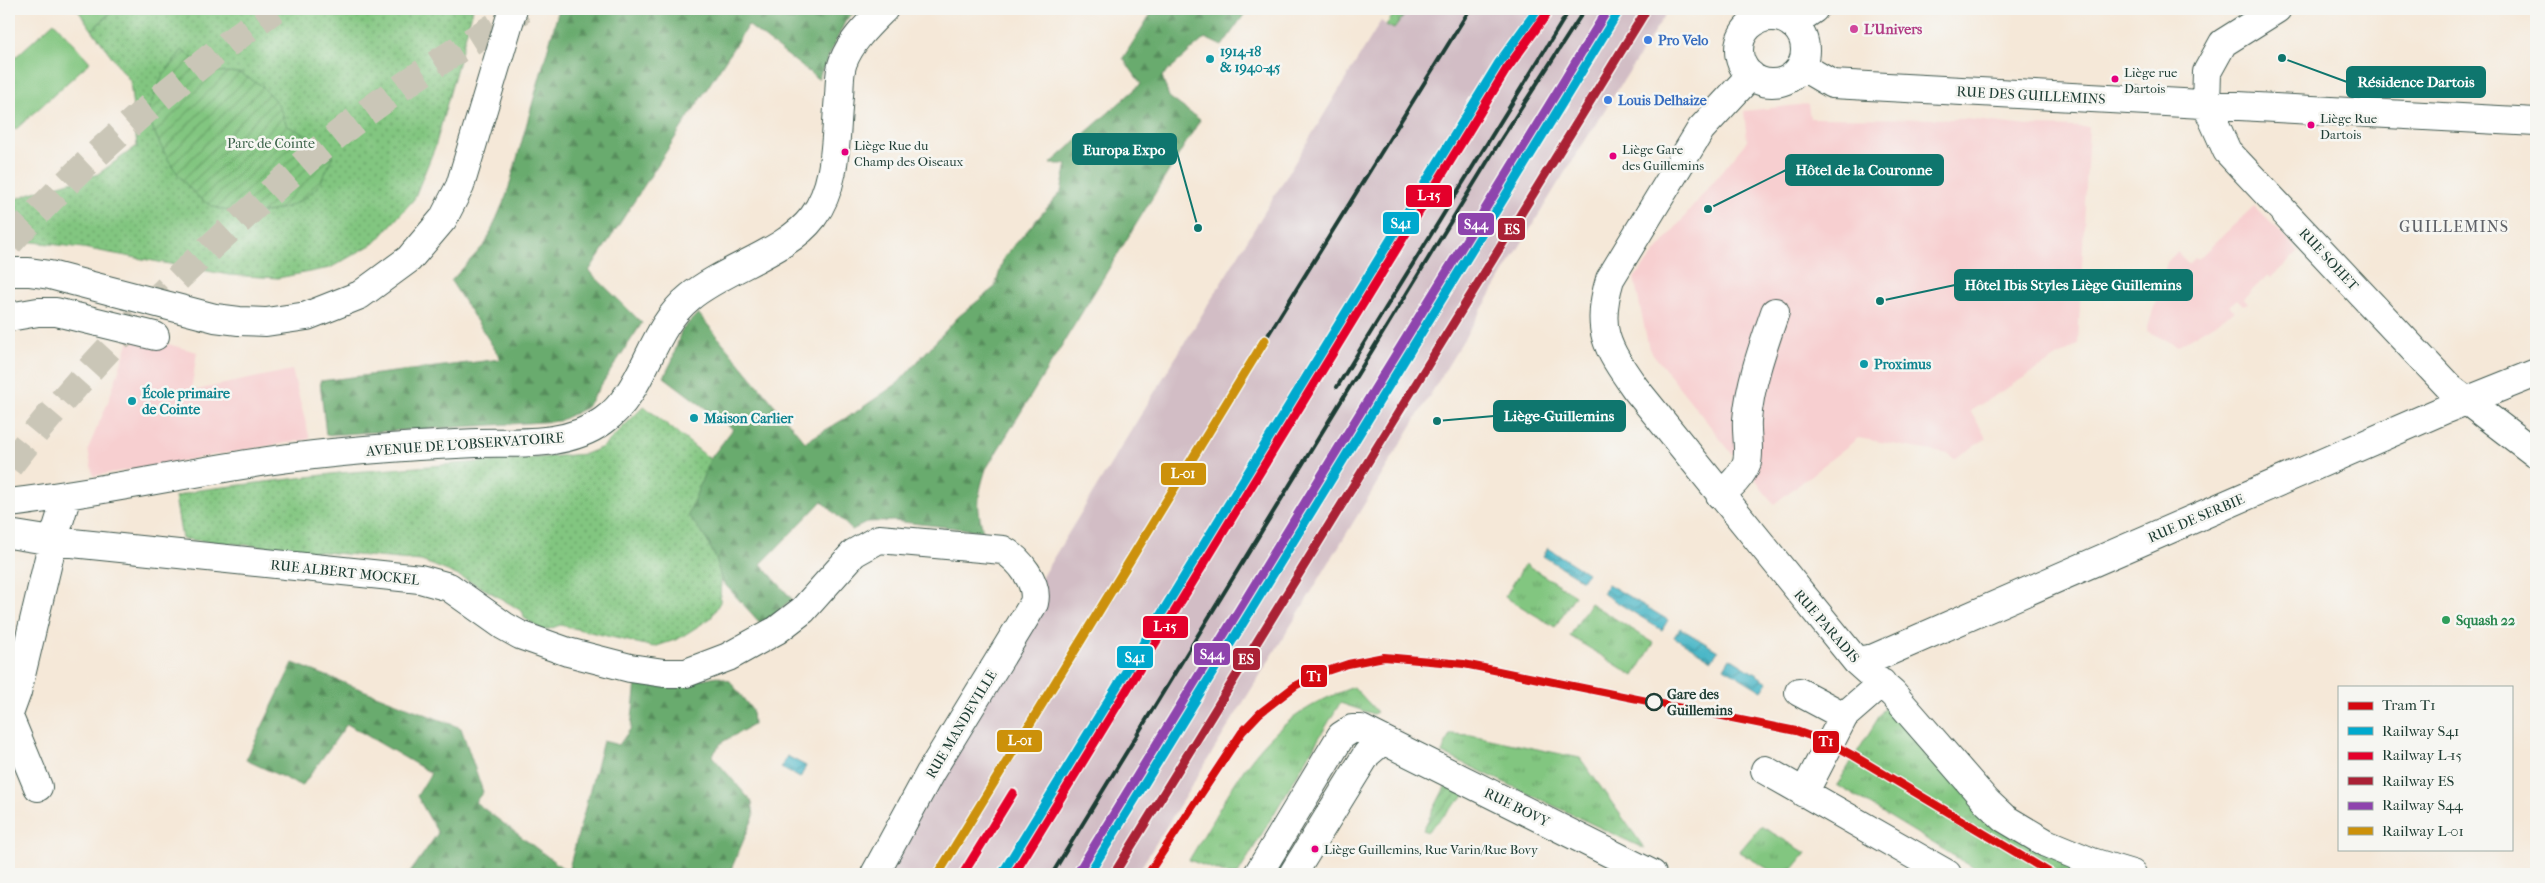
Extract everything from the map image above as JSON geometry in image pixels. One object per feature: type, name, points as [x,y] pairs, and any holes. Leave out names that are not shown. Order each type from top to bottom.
[{"type":"street","points":[[9,272],[29,272],[61,278],[215,318],[251,322],[286,320],[307,316],[360,295],[409,259],[443,219],[460,186],[513,9]]},
{"type":"street","name":"AVENUE DE L'OBSERVATOIRE","points":[[9,503],[67,496],[330,453],[439,445],[552,440],[584,432],[602,423],[616,411],[626,398],[661,330],[688,298],[740,265],[786,241],[803,229],[814,216],[824,197],[830,177],[841,66],[850,48],[884,9]]},
{"type":"street","points":[[1792,24],[1814,9]]},
{"type":"street","points":[[2206,104],[2207,72],[2223,42],[2277,9]]},
{"type":"street","points":[[1769,18],[1780,18],[1792,24],[1802,38],[1805,47],[1801,66],[1787,80],[1778,83],[1759,81],[1751,75],[1740,57],[1740,44],[1750,26],[1769,18]]},
{"type":"street","name":"RUE DES GUILLEMINS","points":[[1801,66],[1832,84],[2536,122]]},
{"type":"street","name":"RUE PARADIS","points":[[1751,75],[1701,129],[1642,223],[1610,279],[1603,302],[1604,330],[1612,356],[1634,388],[1856,661],[1882,683],[1939,745],[1987,802],[2004,818],[2046,843],[2092,862],[2132,874]]},
{"type":"street","name":"RUE SOHET","points":[[2206,104],[2227,151],[2450,388],[2536,454]]},
{"type":"street","points":[[56,312],[61,278]]},
{"type":"street","points":[[9,317],[38,312],[56,312],[155,336]]},
{"type":"street","points":[[1720,494],[1737,480],[1747,462],[1747,420],[1754,378],[1775,312]]},
{"type":"street","name":"RUE DE SERBIE","points":[[1856,661],[1874,658],[2536,373]]},
{"type":"street","points":[[38,786],[9,715],[17,692],[53,541],[67,496]]},
{"type":"street","name":"RUE ALBERT MOCKEL","points":[[9,534],[53,541],[420,579],[449,587],[504,626],[520,635],[568,652],[630,668],[664,673],[686,673],[703,668],[756,642],[803,610],[854,553],[879,540],[1003,550],[1015,556],[1025,573]]},
{"type":"street","name":"RUE MANDEVILLE","points":[[875,874],[930,773],[1031,608],[1035,594],[1025,573]]},
{"type":"street","points":[[1804,793],[1844,716],[1882,683]]},
{"type":"street","points":[[1799,692],[1844,716]]},
{"type":"street","name":"RUE BOVY","points":[[1258,874],[1340,736],[1352,730],[1361,729],[1652,874]]},
{"type":"street","points":[[1292,874],[1368,754],[1382,741]]},
{"type":"street","points":[[1765,770],[1947,874]]},
{"type":"shaded area","points":[[1398,9],[1669,9],[1555,188],[1301,609],[1137,874],[880,874],[1043,575],[1381,21],[1386,25]]},
{"type":"shaded area","points":[[1808,104],[1810,118],[1966,119],[2028,126],[2089,127],[2078,344],[1970,411],[1987,438],[1954,459],[1949,454],[1858,438],[1774,504],[1760,487],[1742,453],[1733,455],[1649,349],[1634,278],[1747,141],[1744,111]]},
{"type":"shaded area","points":[[2254,206],[2299,251],[2271,278],[2268,275],[2244,298],[2248,303],[2243,305],[2237,299],[2229,306],[2235,311],[2177,346],[2147,331],[2167,262],[2177,252],[2189,264],[2196,257],[2198,259]]},
{"type":"shaded area","points":[[131,334],[197,352],[191,391],[292,370],[310,439],[93,476],[88,449],[108,402]]},
{"type":"green space","points":[[77,9],[114,9],[92,30]]},
{"type":"green space","name":"Parc de Cointe","points":[[115,9],[473,9],[435,147],[414,199],[376,242],[330,268],[278,278],[229,275],[83,248],[9,239],[9,202],[31,193],[98,174],[137,146],[130,81],[92,30]]},
{"type":"green space","points":[[559,9],[858,9],[846,20],[818,79],[748,25],[589,271],[642,323],[586,408],[559,421],[326,435],[320,381],[501,359],[451,281],[486,243],[507,194]]},
{"type":"green space","points":[[1154,9],[1248,9],[1222,46],[1205,38],[1162,76],[1169,97],[1200,120],[986,469],[979,500],[979,514],[983,531],[893,521],[868,522],[852,530],[822,501],[761,564],[792,599],[762,625],[721,580],[716,559],[705,537],[688,515],[710,459],[733,429],[664,377],[672,361],[681,331],[698,313],[805,442],[856,412],[898,383],[958,317],[995,287],[1004,257],[1061,192],[1067,164],[1050,164],[1141,84],[1123,58]]},
{"type":"green space","points":[[1398,9],[1409,9],[1394,29],[1386,25]]},
{"type":"green space","points":[[54,22],[90,62],[15,130],[9,123],[9,63]]},
{"type":"green space","points":[[182,50],[210,71],[239,73],[261,85],[278,104],[287,126],[307,135],[333,156],[322,180],[315,189],[302,200],[286,207],[274,211],[248,213],[234,212],[210,205],[191,190],[168,160],[147,113],[162,77]]},
{"type":"green space","points":[[644,406],[710,459],[688,515],[705,537],[716,559],[721,580],[720,602],[711,618],[678,639],[654,647],[560,625],[544,631],[524,618],[523,612],[498,597],[473,583],[421,561],[182,539],[175,497],[199,490],[340,473],[585,454],[603,447]]},
{"type":"green space","points":[[1525,564],[1575,595],[1555,627],[1505,597]]},
{"type":"green space","points":[[1590,603],[1654,643],[1634,676],[1570,636]]},
{"type":"green space","points":[[293,663],[461,728],[483,792],[475,802],[568,872],[603,741],[619,745],[631,728],[636,682],[671,685],[717,676],[730,681],[752,710],[753,725],[722,742],[712,756],[752,802],[754,816],[729,874],[409,874],[438,833],[417,796],[431,773],[347,724],[302,786],[246,760]]},
{"type":"green space","points":[[1354,687],[1377,712],[1373,714],[1340,703],[1238,874],[1227,874],[1189,860],[1238,779],[1254,756],[1273,735],[1295,717],[1322,701]]},
{"type":"green space","points":[[1893,694],[1970,782],[2084,858],[2073,874],[1984,874],[1837,785]]},
{"type":"green space","points":[[1450,734],[1471,735],[1580,758],[1645,849],[1442,753]]},
{"type":"green space","points":[[1446,785],[1465,795],[1427,832],[1423,830]]},
{"type":"green space","points":[[1761,826],[1806,853],[1789,874],[1777,874],[1739,852]]},
{"type":"water","points":[[1548,548],[1587,573],[1582,580],[1543,556]]},
{"type":"water","points":[[1608,584],[1668,620],[1662,630],[1602,593]]},
{"type":"water","points":[[1680,628],[1718,651],[1712,660],[1674,637]]},
{"type":"water","points":[[1730,658],[1768,682],[1762,691],[1724,668]]},
{"type":"water","points":[[787,756],[806,766],[800,778],[781,768]]},
{"type":"tunnel","points":[[9,243],[71,179],[136,119],[204,62],[275,9]]},
{"type":"tunnel","points":[[9,466],[62,401],[118,339],[177,279],[289,175],[342,131],[396,91],[523,9]]},
{"type":"railway","points":[[1265,340],[1470,9]]},
{"type":"railway","points":[[1337,387],[1570,9]]},
{"type":"railway","points":[[1052,874],[1500,141],[1585,9]]},
{"type":"tram line","name":"T1","points":[[1148,874],[1242,732],[1260,713],[1295,686],[1321,673],[1348,664],[1384,657],[1464,664],[1796,731],[1830,743],[1854,756],[2052,874]]},
{"type":"rail line","name":"S41","points":[[1002,874],[1498,64],[1538,9]]},
{"type":"rail line","name":"S44","points":[[1080,869],[1608,9]]},
{"type":"rail line","name":"S41","points":[[1089,874],[1620,9]]},
{"type":"rail line","name":"ES","points":[[1114,874],[1644,14]]},
{"type":"rail line","name":"L-15","points":[[1014,874],[1506,70],[1546,15]]},
{"type":"rail line","name":"L-01","points":[[938,874],[1265,340]]},
{"type":"rail line","name":"L-15","points":[[963,874],[1013,793]]},
{"type":"place","name":"L'Univers","points":[[1854,29]]},
{"type":"place","name":"Pro Velo","points":[[1648,40]]},
{"type":"place","name":"Résidence Dartois","points":[[2282,58]]},
{"type":"place","name":"1914-18 & 1940-45","points":[[1210,59]]},
{"type":"place","name":"Liège rue Dartois","points":[[2115,79]]},
{"type":"place","name":"Louis Delhaize","points":[[1608,100]]},
{"type":"place","name":"Liège Rue Dartois","points":[[2311,125]]},
{"type":"place","name":"Liège Rue du Champ des Oiseaux","points":[[845,152]]},
{"type":"place","name":"Liège Gare des Guillemins","points":[[1613,156]]},
{"type":"place","name":"Hôtel de la Couronne","points":[[1708,209]]},
{"type":"place","name":"Europa Expo","points":[[1198,228]]},
{"type":"place","name":"Hôtel Ibis Styles Liège Guillemins","points":[[1880,301]]},
{"type":"place","name":"Proximus","points":[[1864,364]]},
{"type":"place","name":"École primaire de Cointe","points":[[132,401]]},
{"type":"place","name":"Maison Carlier","points":[[694,418]]},
{"type":"place","name":"Liège-Guillemins","points":[[1437,421]]},
{"type":"place","name":"Squash 22","points":[[2446,620]]},
{"type":"place","name":"Gare des Guillemins","points":[[1654,702]]},
{"type":"place","name":"Liège Guillemins, Rue Varin/Rue Bovy","points":[[1315,849]]},
{"type":"district","name":"GUILLEMINS","points":[[2454,226]]}]
